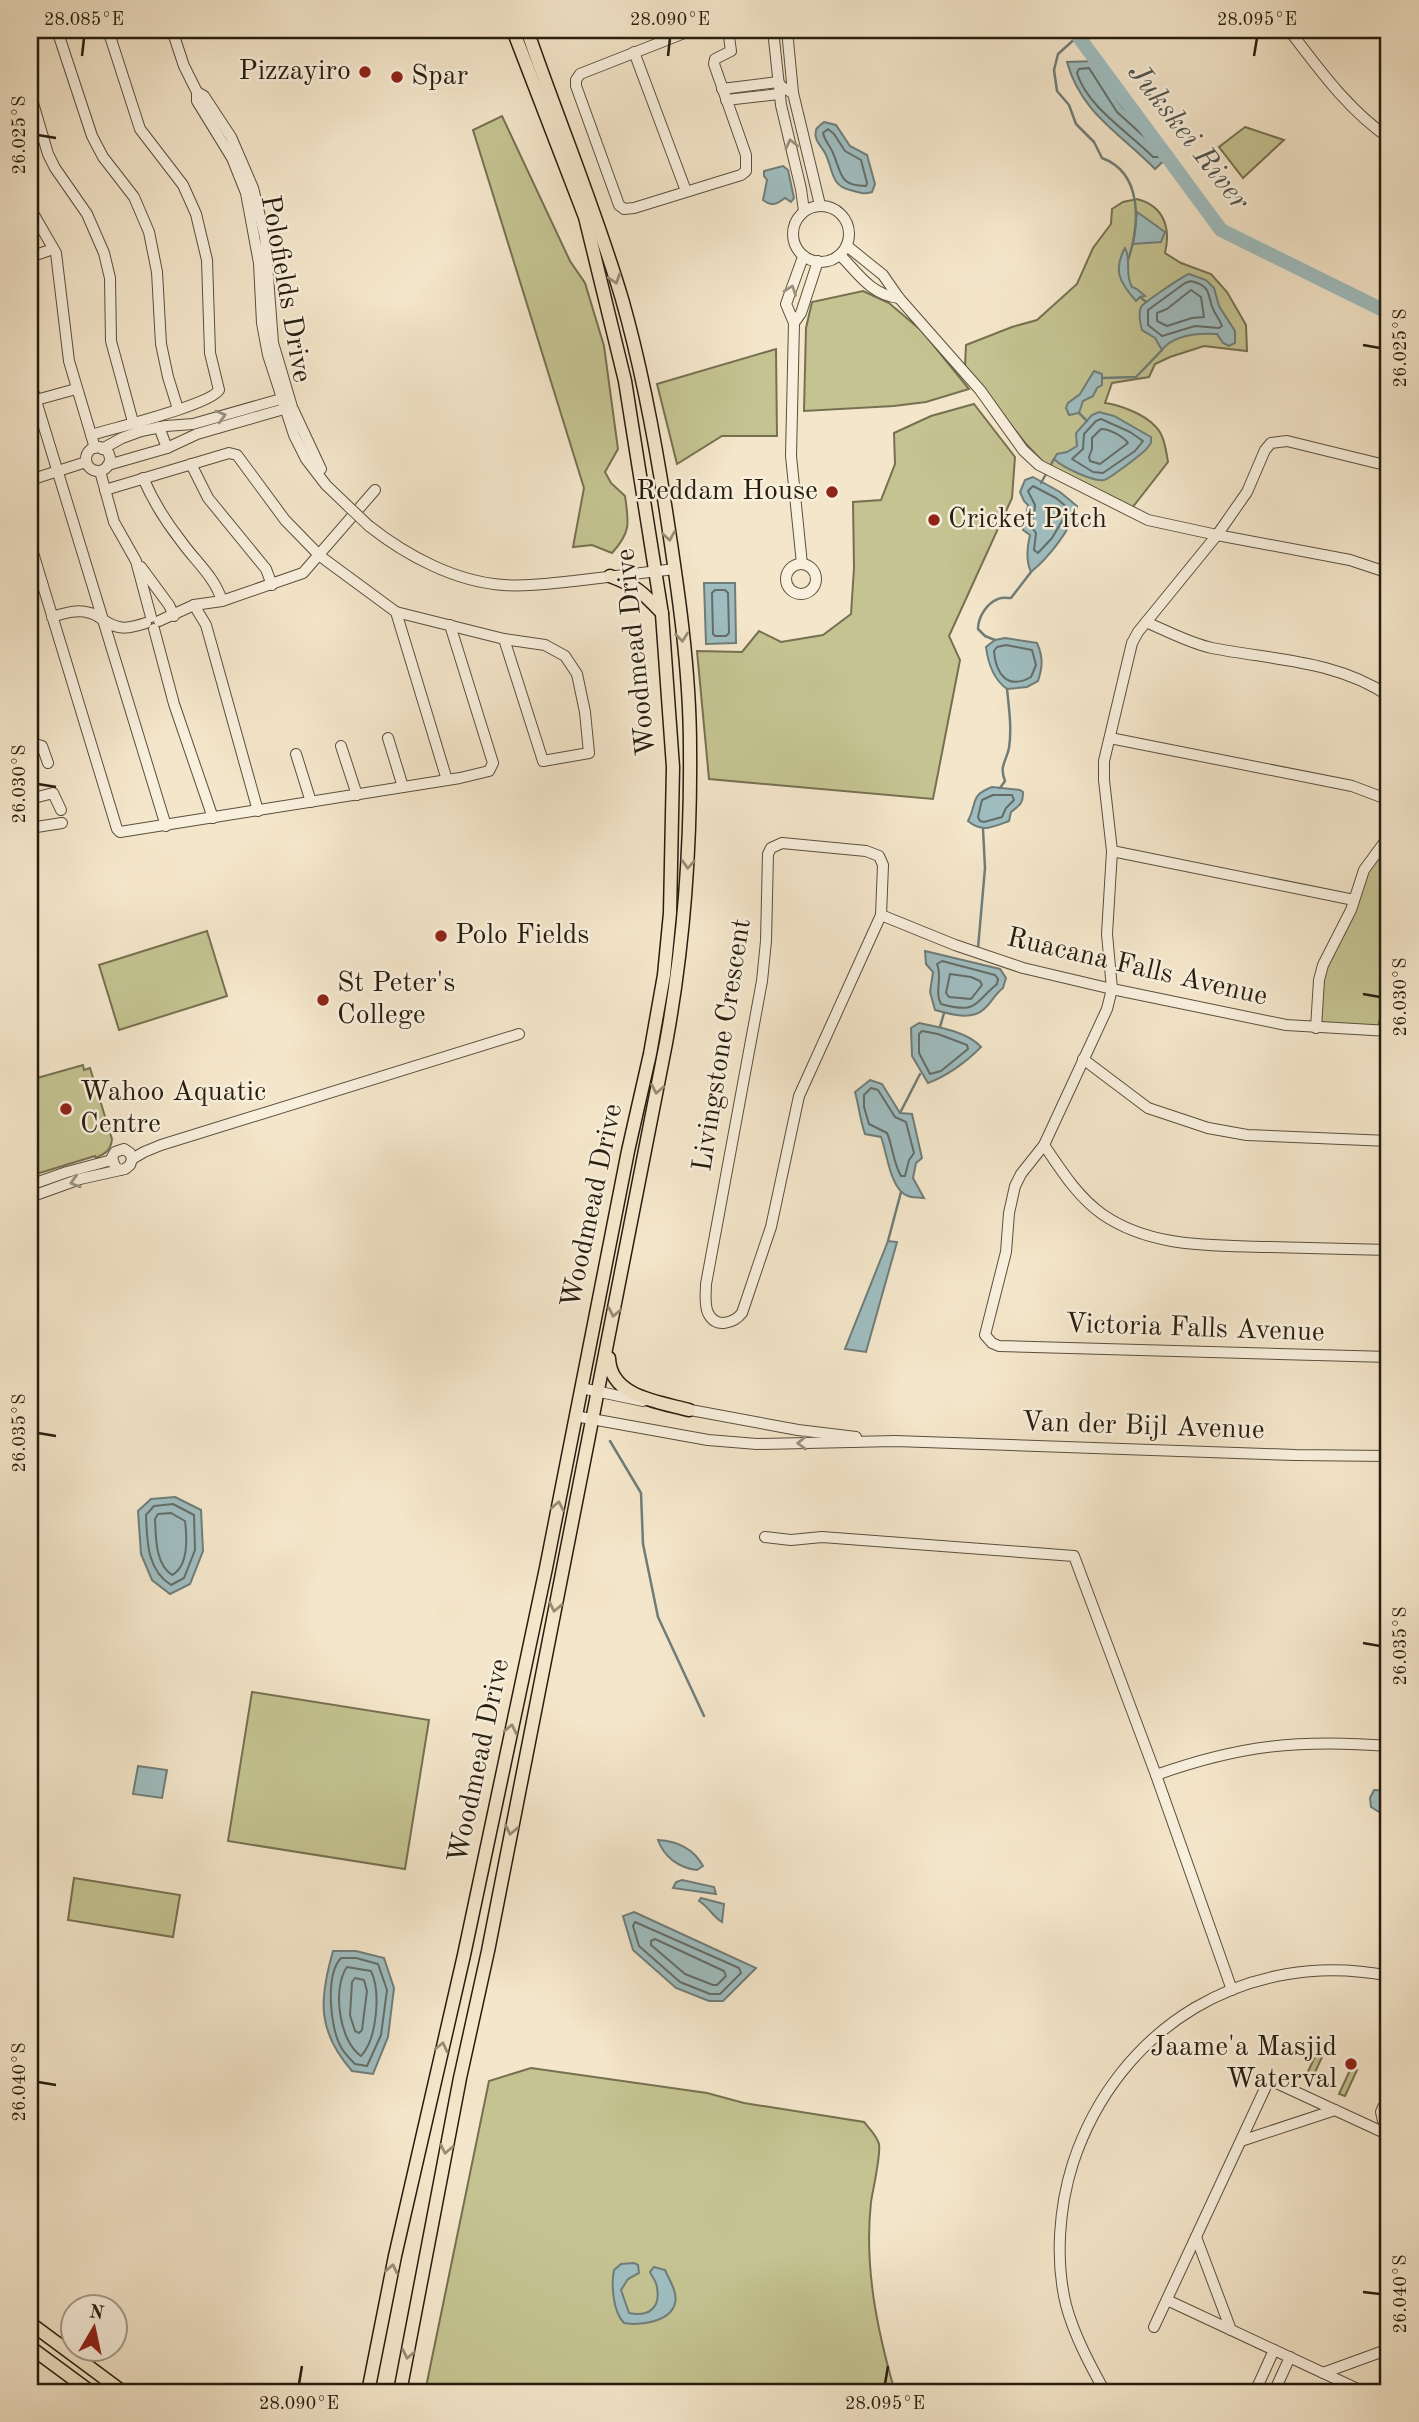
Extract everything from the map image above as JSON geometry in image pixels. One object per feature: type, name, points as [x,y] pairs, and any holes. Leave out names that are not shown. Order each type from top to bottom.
[{"type":"main road","name":"Woodmead Drive","points":[[368,2392],[395,2256],[464,1955],[546,1568],[628,1151],[650,1054],[664,975],[670,913],[673,767],[662,614],[625,381],[585,217],[513,30]]},
{"type":"main road","name":"Woodmead Drive","points":[[400,2392],[673,1009],[686,893],[690,747],[686,673],[675,569],[657,455],[640,369],[621,299],[527,30]]},
{"type":"main road","points":[[610,576],[632,584],[662,614]]},
{"type":"main road","points":[[608,1340],[609,1367],[623,1388],[640,1396],[689,1410]]},
{"type":"main road","points":[[30,2323],[124,2392]]},
{"type":"main road","points":[[30,2347],[92,2392]]},
{"type":"street","points":[[57,30],[92,136],[103,157],[134,197],[149,232],[157,272],[161,344],[178,409]]},
{"type":"street","points":[[91,435],[178,409],[215,395],[219,390],[210,353],[208,272],[196,214],[183,185],[140,129],[108,30]]},
{"type":"street","name":"Polofields Drive","points":[[172,30],[184,66],[197,92],[197,101],[232,158],[246,193],[260,263],[262,323],[268,355],[306,459],[326,485],[386,540],[423,561],[484,582],[522,585],[675,569]]},
{"type":"street","points":[[692,30],[580,74],[575,83],[619,205],[624,209],[741,175],[747,169],[746,155],[714,64],[715,60],[731,51],[728,30]]},
{"type":"street","points":[[773,30],[780,88],[804,211]]},
{"type":"street","points":[[787,30],[793,93],[820,205]]},
{"type":"street","points":[[1289,30],[1355,110],[1371,126],[1389,138]]},
{"type":"street","points":[[634,52],[686,191]]},
{"type":"street","points":[[726,100],[780,88],[791,78]]},
{"type":"street","points":[[722,89],[780,88],[793,93]]},
{"type":"street","points":[[30,93],[48,154],[55,169],[87,214],[104,253],[110,278],[111,341],[133,422]]},
{"type":"street","points":[[820,205],[832,207],[842,213],[850,234],[847,246],[840,255],[830,260],[818,261],[803,257],[793,242],[792,234],[793,225],[804,211],[820,205]]},
{"type":"street","points":[[30,208],[53,249],[58,266],[66,349],[91,435],[109,457],[104,468],[105,490],[114,522],[136,561],[169,605],[174,616]]},
{"type":"street","points":[[847,246],[878,270],[899,298],[980,390],[1023,450],[1039,465],[1148,520],[1350,560],[1389,573]]},
{"type":"street","points":[[30,257],[53,249]]},
{"type":"street","points":[[840,255],[874,290],[899,298]]},
{"type":"street","points":[[802,564],[791,456],[794,323],[786,301],[803,257]]},
{"type":"street","points":[[794,323],[801,313],[818,261]]},
{"type":"street","points":[[30,381],[166,826]]},
{"type":"street","points":[[36,400],[76,389]]},
{"type":"street","points":[[86,463],[91,469],[104,468],[167,448],[195,429],[287,403]]},
{"type":"street","points":[[86,463],[89,452],[122,438],[159,427],[195,429]]},
{"type":"street","points":[[159,427],[167,448]]},
{"type":"street","points":[[1389,466],[1287,442],[1273,442],[1265,450],[1247,492],[1217,535],[1132,643],[1104,761],[1112,851],[1107,934],[1112,989],[1108,1009],[1045,1145],[1074,1188],[1104,1216],[1164,1241],[1198,1245],[1389,1250]]},
{"type":"street","points":[[105,490],[229,453],[237,455],[285,520],[320,556],[397,612],[504,639],[545,645],[565,656],[577,674],[589,753],[543,761],[504,639]]},
{"type":"street","points":[[30,480],[86,463]]},
{"type":"street","points":[[191,464],[208,498],[266,569],[272,585]]},
{"type":"street","points":[[143,478],[150,495],[180,541],[216,583],[222,601]]},
{"type":"street","points":[[52,617],[82,611],[93,613],[122,629],[174,616],[194,605],[222,601],[303,573],[375,490]]},
{"type":"street","points":[[30,543],[117,829],[125,833],[479,775],[489,771],[493,768],[493,763],[450,625]]},
{"type":"street","points":[[136,561],[174,704],[213,818]]},
{"type":"street","points":[[194,605],[206,625],[258,811]]},
{"type":"street","points":[[397,612],[447,780]]},
{"type":"street","points":[[1146,622],[1209,647],[1336,670],[1356,677],[1389,695]]},
{"type":"street","points":[[388,738],[403,787]]},
{"type":"street","points":[[1110,738],[1352,786],[1389,800]]},
{"type":"street","points":[[30,746],[42,746],[48,763]]},
{"type":"street","points":[[341,746],[357,794]]},
{"type":"street","points":[[296,754],[311,802]]},
{"type":"street","points":[[30,799],[53,793],[61,810]]},
{"type":"street","points":[[30,828],[62,823]]},
{"type":"street","points":[[1316,1028],[1319,980],[1323,965],[1343,926],[1364,870],[1389,836]]},
{"type":"street","name":"Livingstone Crescent","points":[[782,843],[866,851],[879,856],[883,865],[881,915],[799,1097],[771,1227],[742,1313],[734,1321],[719,1322],[708,1313],[706,1284],[762,981],[768,861],[771,848],[782,843]]},
{"type":"street","points":[[1112,851],[1354,900]]},
{"type":"street","name":"Ruacana Falls Avenue","points":[[881,915],[955,945],[1023,968],[1112,989],[1261,1021],[1316,1028],[1388,1031]]},
{"type":"street","points":[[1388,1031],[1389,1008]]},
{"type":"street","points":[[30,1197],[80,1179],[128,1168],[132,1159],[161,1145],[519,1034]]},
{"type":"street","points":[[1083,1059],[1148,1108],[1208,1128],[1247,1135],[1389,1141]]},
{"type":"street","name":"Victoria Falls Avenue","points":[[1045,1145],[1021,1174],[1011,1198],[1006,1252],[985,1335],[992,1343],[999,1346],[1389,1357]]},
{"type":"street","points":[[121,1170],[114,1167],[111,1160],[113,1154],[121,1149],[130,1153],[132,1159]]},
{"type":"street","points":[[30,1185],[111,1160]]},
{"type":"street","name":"Van der Bijl Avenue","points":[[582,1388],[799,1430],[895,1441]]},
{"type":"street","name":"Van der Bijl Avenue","points":[[575,1416],[728,1443],[895,1441],[1389,1456]]},
{"type":"street","points":[[765,1537],[791,1540],[822,1538],[1074,1556],[1156,1775],[1232,1990]]},
{"type":"street","points":[[1156,1775],[1194,1761],[1266,1746],[1324,1742],[1389,1746]]},
{"type":"street","points":[[1105,2392],[1076,2334],[1066,2305],[1062,2277],[1062,2221],[1072,2166],[1082,2136],[1097,2107],[1126,2064],[1167,2025],[1232,1990],[1303,1972],[1350,1970],[1389,1976]]},
{"type":"street","points":[[1154,2327],[1268,2082],[1272,2081],[1389,2135]]},
{"type":"street","points":[[1376,2129],[1385,2121],[1381,2112],[1388,2103]]},
{"type":"street","points":[[1241,2141],[1335,2110]]},
{"type":"street","points":[[1196,2237],[1231,2330]]},
{"type":"street","points":[[1167,2300],[1364,2392]]},
{"type":"street","points":[[1323,2373],[1389,2349]]},
{"type":"street","points":[[1255,2392],[1274,2350]]},
{"type":"street","points":[[1274,2392],[1290,2357]]},
{"type":"street","points":[[1269,2361],[1279,2363],[1285,2369]]},
{"type":"street","points":[[1264,2373],[1280,2381]]},
{"type":"shaded area","points":[[502,116],[570,261],[585,283],[604,346],[618,449],[605,472],[611,483],[625,496],[628,520],[626,533],[612,553],[592,545],[573,547],[584,488],[473,130]]},
{"type":"shaded area","points":[[1245,127],[1284,140],[1243,178],[1219,147]]},
{"type":"shaded area","points":[[1137,199],[1154,207],[1163,219],[1167,235],[1165,253],[1181,263],[1211,274],[1227,292],[1246,325],[1247,351],[1204,346],[1155,364],[1149,377],[1112,383],[1105,403],[1132,411],[1155,426],[1163,438],[1168,462],[1132,508],[1046,465],[1026,444],[965,366],[966,345],[1037,320],[1077,284],[1093,248],[1111,224],[1112,209],[1123,202]]},
{"type":"shaded area","points":[[863,291],[889,303],[922,331],[969,389],[926,402],[804,411],[806,328],[812,302]]},
{"type":"shaded area","points":[[776,349],[777,436],[722,436],[677,464],[657,384]]},
{"type":"shaded area","points":[[974,404],[1015,457],[1012,498],[949,636],[960,660],[933,799],[709,779],[697,651],[742,652],[759,631],[781,642],[823,635],[851,614],[854,568],[853,502],[881,500],[895,464],[894,433],[931,416]]},
{"type":"shaded area","points":[[1389,845],[1389,981],[1378,1027],[1320,1025],[1322,974],[1367,871]]},
{"type":"shaded area","points":[[207,931],[227,996],[119,1030],[99,965]]},
{"type":"shaded area","name":"Wahoo Aquatic Centre","points":[[83,1065],[84,1070],[90,1068],[112,1139],[109,1149],[96,1158],[95,1156],[30,1176],[30,1080]]},
{"type":"shaded area","points":[[252,1692],[429,1720],[405,1869],[228,1841]]},
{"type":"shaded area","points":[[74,1878],[180,1895],[173,1937],[68,1920]]},
{"type":"shaded area","points":[[1317,2052],[1323,2055],[1311,2081],[1305,2078]]},
{"type":"shaded area","points":[[531,2068],[707,2093],[744,2103],[864,2122],[879,2144],[871,2202],[869,2250],[878,2322],[895,2392],[425,2392],[489,2081]]},
{"type":"shaded area","points":[[1351,2068],[1357,2070],[1345,2096],[1339,2094]]},
{"type":"water","points":[[1096,61],[1104,80],[1123,108],[1172,153],[1155,169],[1103,121],[1073,80],[1067,62]]},
{"type":"water","points":[[824,122],[836,125],[850,146],[867,155],[875,184],[872,192],[850,190],[836,181],[815,134]]},
{"type":"water","points":[[783,166],[788,170],[794,198],[791,202],[785,198],[777,203],[769,203],[763,200],[767,180],[764,171]]},
{"type":"water","points":[[1137,212],[1165,232],[1161,242],[1133,244]]},
{"type":"water","points":[[1125,248],[1132,287],[1145,296],[1136,301],[1120,277],[1119,264]]},
{"type":"water","points":[[1189,274],[1206,280],[1214,288],[1219,306],[1235,331],[1235,343],[1229,346],[1223,343],[1217,334],[1195,334],[1173,341],[1162,350],[1155,338],[1142,330],[1139,316],[1141,307]]},
{"type":"water","points":[[1094,371],[1102,374],[1102,385],[1093,396],[1083,401],[1079,413],[1069,415],[1066,408],[1068,403],[1080,394]]},
{"type":"water","points":[[1099,412],[1114,416],[1151,437],[1151,443],[1145,450],[1104,480],[1078,473],[1054,459],[1057,454],[1077,446],[1076,433],[1092,415]]},
{"type":"water","points":[[1033,477],[1060,492],[1077,506],[1070,524],[1058,542],[1031,572],[1028,563],[1030,535],[1023,530],[1028,505],[1020,492],[1025,480]]},
{"type":"water","points":[[704,583],[735,583],[736,643],[706,644]]},
{"type":"water","points":[[1005,638],[1037,643],[1042,662],[1038,681],[1027,687],[1007,689],[998,680],[990,665],[986,647],[995,640]]},
{"type":"water","points":[[992,787],[1020,790],[1023,792],[1022,802],[1011,812],[1009,821],[988,828],[973,825],[968,821],[975,800],[980,793]]},
{"type":"water","points":[[925,951],[1000,969],[1006,978],[1003,988],[984,1009],[973,1015],[935,1010],[930,992],[933,972],[926,964]]},
{"type":"water","points":[[919,1023],[969,1037],[981,1047],[956,1068],[928,1083],[912,1056],[911,1028]]},
{"type":"water","points":[[870,1080],[882,1084],[900,1113],[912,1114],[922,1158],[916,1163],[913,1178],[924,1198],[910,1197],[902,1192],[893,1179],[881,1137],[865,1134],[855,1092]]},
{"type":"water","points":[[888,1241],[897,1242],[866,1352],[845,1349]]},
{"type":"water","points":[[175,1497],[201,1510],[203,1551],[190,1584],[170,1594],[152,1580],[141,1554],[138,1511],[151,1499]]},
{"type":"water","points":[[138,1766],[167,1770],[162,1798],[133,1794]]},
{"type":"water","points":[[1374,1790],[1389,1791],[1389,1818],[1371,1807],[1370,1798]]},
{"type":"water","points":[[658,1840],[684,1847],[695,1854],[703,1866],[697,1870],[678,1864],[664,1852]]},
{"type":"water","points":[[682,1880],[714,1887],[716,1894],[673,1888],[676,1882]]},
{"type":"water","points":[[701,1898],[724,1904],[722,1922],[699,1901]]},
{"type":"water","points":[[634,1912],[756,1968],[723,2001],[709,2001],[676,1988],[633,1950],[623,1916]]},
{"type":"water","points":[[333,1951],[356,1951],[384,1958],[394,1988],[388,2037],[373,2074],[352,2071],[332,2042],[327,2028],[324,2014],[325,1985]]},
{"type":"water","points":[[621,2264],[638,2265],[639,2273],[628,2279],[621,2290],[629,2313],[642,2314],[655,2306],[657,2286],[650,2272],[654,2267],[665,2270],[673,2286],[675,2303],[667,2315],[646,2323],[624,2323],[620,2318],[614,2298],[614,2270]]},
{"type":"waterway","name":"Jukskei River","points":[[1078,30],[1078,36],[1221,230],[1389,313]]},
{"type":"waterway","points":[[1078,36],[1058,54],[1054,70],[1057,91],[1069,105],[1076,124],[1094,142],[1102,158],[1125,175],[1131,188],[1136,216],[1128,260]]},
{"type":"waterway","points":[[1140,297],[1146,302]]},
{"type":"waterway","points":[[1103,378],[1136,377],[1162,350]]},
{"type":"waterway","points":[[1079,413],[1087,421]]},
{"type":"waterway","points":[[1049,468],[1054,459]]},
{"type":"waterway","points":[[1041,483],[1046,474]]},
{"type":"waterway","points":[[995,640],[978,629],[981,615],[994,601],[1011,598],[1031,572]]},
{"type":"waterway","points":[[1000,788],[1005,781],[1003,768],[1010,741],[1007,689]]},
{"type":"waterway","points":[[978,948],[985,868],[983,829]]},
{"type":"waterway","points":[[940,1027],[944,1013]]},
{"type":"waterway","points":[[900,1113],[920,1074]]},
{"type":"waterway","points":[[888,1241],[901,1192]]},
{"type":"waterway","points":[[610,1441],[641,1493],[643,1544],[658,1617],[704,1716]]},
{"type":"place","name":"Pizzayiro","points":[[365,72]]},
{"type":"place","name":"Spar","points":[[397,77]]},
{"type":"place","name":"Reddam House","points":[[832,492]]},
{"type":"place","name":"Cricket Pitch","points":[[934,520]]},
{"type":"place","name":"Polo Fields","points":[[441,936]]},
{"type":"place","name":"St Peter's College","points":[[323,1000]]},
{"type":"place","name":"Wahoo Aquatic Centre","points":[[66,1109]]},
{"type":"place","name":"Jaame'a Masjid Waterval","points":[[1351,2064]]}]
